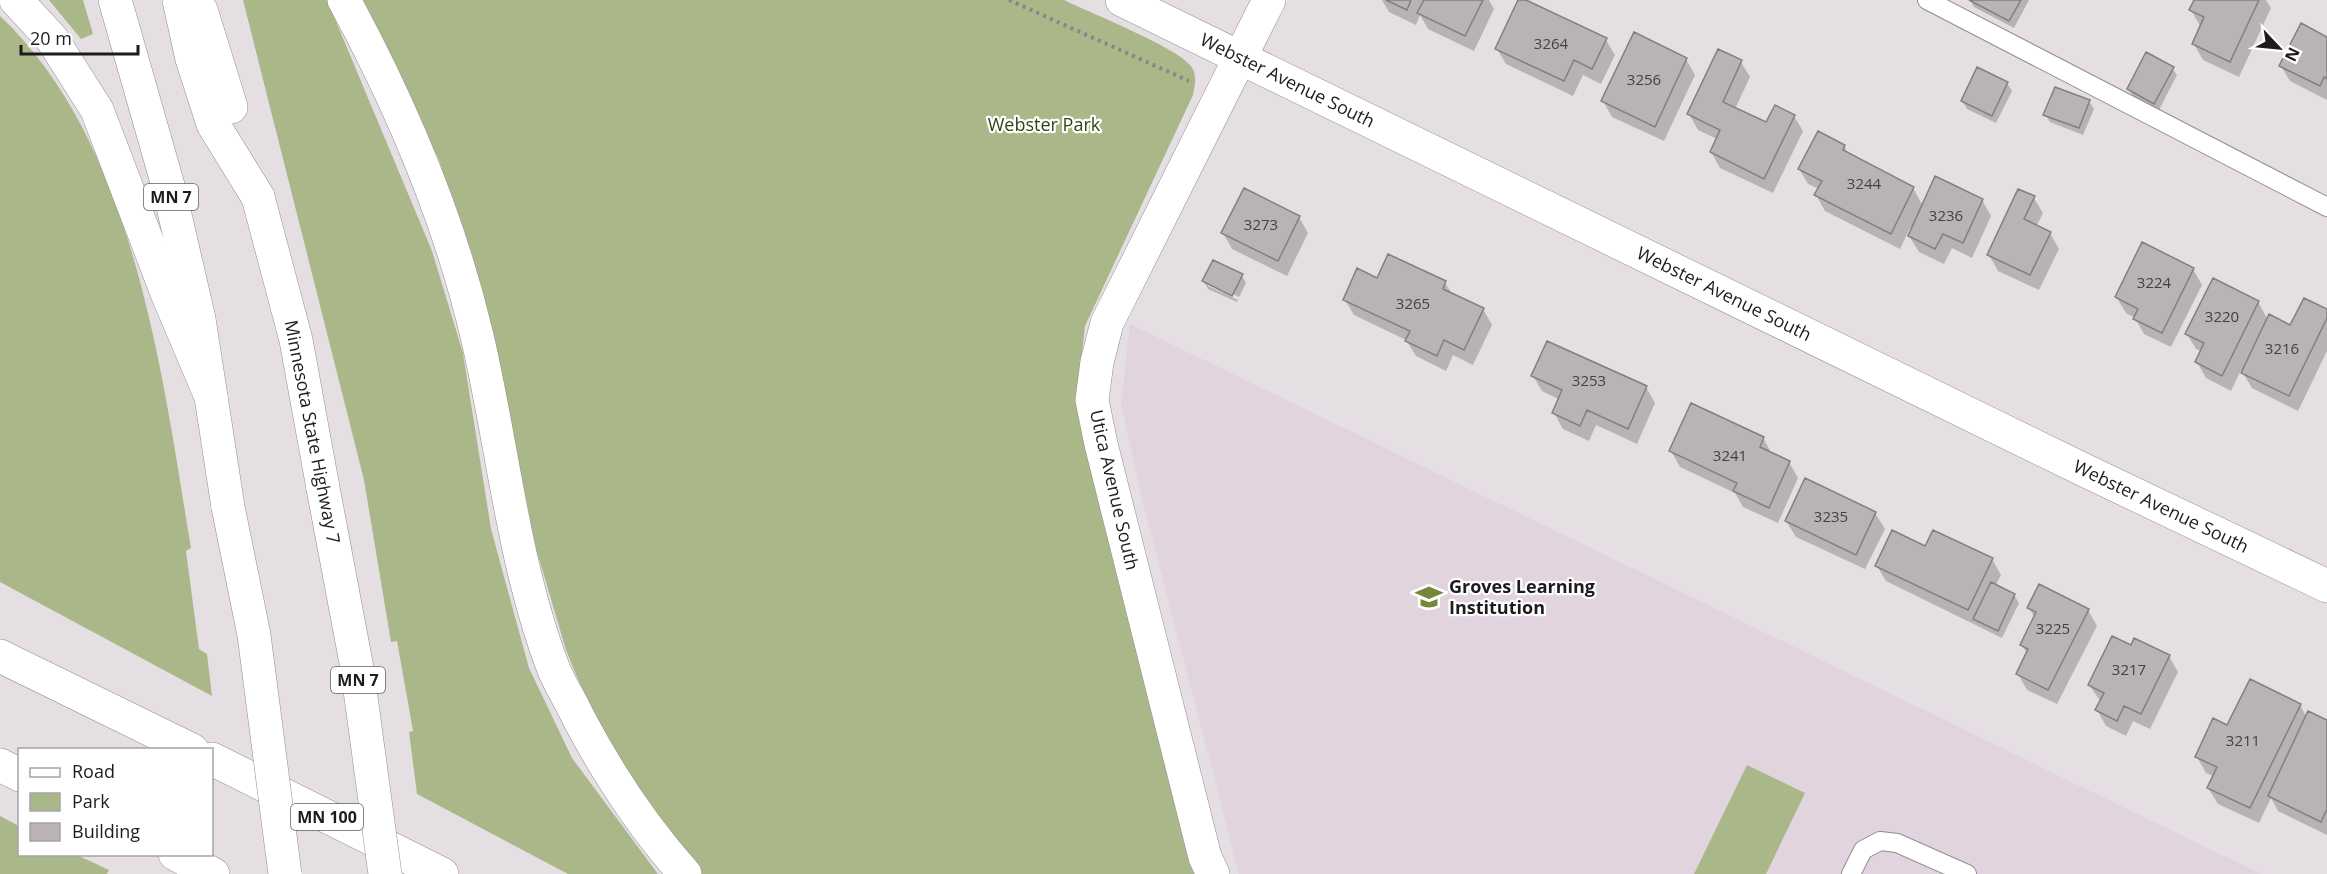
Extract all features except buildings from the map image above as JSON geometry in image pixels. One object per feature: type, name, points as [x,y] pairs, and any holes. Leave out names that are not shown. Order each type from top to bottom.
[{"type":"main road","points":[[15,0],[52,39],[97,110],[166,293],[212,397]]},
{"type":"main road","name":"MN 7","points":[[116,0],[169,189],[199,319],[228,507],[254,635],[285,874]]},
{"type":"main road","points":[[179,0],[192,59],[213,124],[258,197]]},
{"type":"main road","name":"Minnesota State Highway 7","points":[[198,0],[258,197],[296,340],[357,668],[385,874]]},
{"type":"main road","points":[[344,0],[408,126],[435,195],[454,253],[477,335],[529,586],[555,671],[603,765],[654,839],[686,874]]},
{"type":"main road","name":"Webster Avenue South","points":[[1122,0],[2072,464],[2327,586]]},
{"type":"main road","name":"Utica Avenue South","points":[[1213,874],[1199,834],[1092,400],[1097,362],[1107,323],[1269,0]]},
{"type":"main road","points":[[0,638],[141,724]]},
{"type":"main road","points":[[0,656],[188,748]]},
{"type":"main road","name":"MN 100","points":[[213,760],[442,874]]},
{"type":"main road","points":[[0,765],[18,774]]},
{"type":"main road","points":[[177,856],[213,874]]},
{"type":"lane","points":[[1927,0],[2327,207]]},
{"type":"lane","points":[[1851,874],[1863,850],[1880,841],[1897,843],[1967,874]]},
{"type":"path","points":[[1009,0],[1152,66],[1221,94]]},
{"type":"shaded area","name":"Groves Learning Institution","points":[[1130,324],[2261,874],[1239,874],[1142,499],[1121,404]]},
{"type":"green space","points":[[49,0],[83,0],[93,34],[81,39]]},
{"type":"green space","points":[[243,0],[327,0],[432,251],[463,353],[491,529],[529,668],[572,758],[658,874],[568,874],[417,794],[409,732],[413,731],[397,641],[391,642],[364,480]]},
{"type":"green space","name":"Webster Park","points":[[361,0],[1064,0],[1150,39],[1167,48],[1192,67],[1195,75],[1193,95],[1085,326],[1079,380],[1195,874],[701,874],[651,814],[591,711],[566,650],[535,545],[497,356],[456,210],[439,160]]},
{"type":"green space","points":[[0,16],[46,68],[83,128],[112,194],[135,264],[168,409],[191,548],[186,551],[199,649],[207,654],[212,696],[0,582]]},
{"type":"green space","points":[[1747,765],[1805,793],[1766,874],[1694,874]]},
{"type":"green space","points":[[0,816],[18,825],[18,856],[79,856],[109,870],[107,874],[0,874]]},
{"type":"place","name":"Groves Learning Institution","points":[[1429,597]]}]
